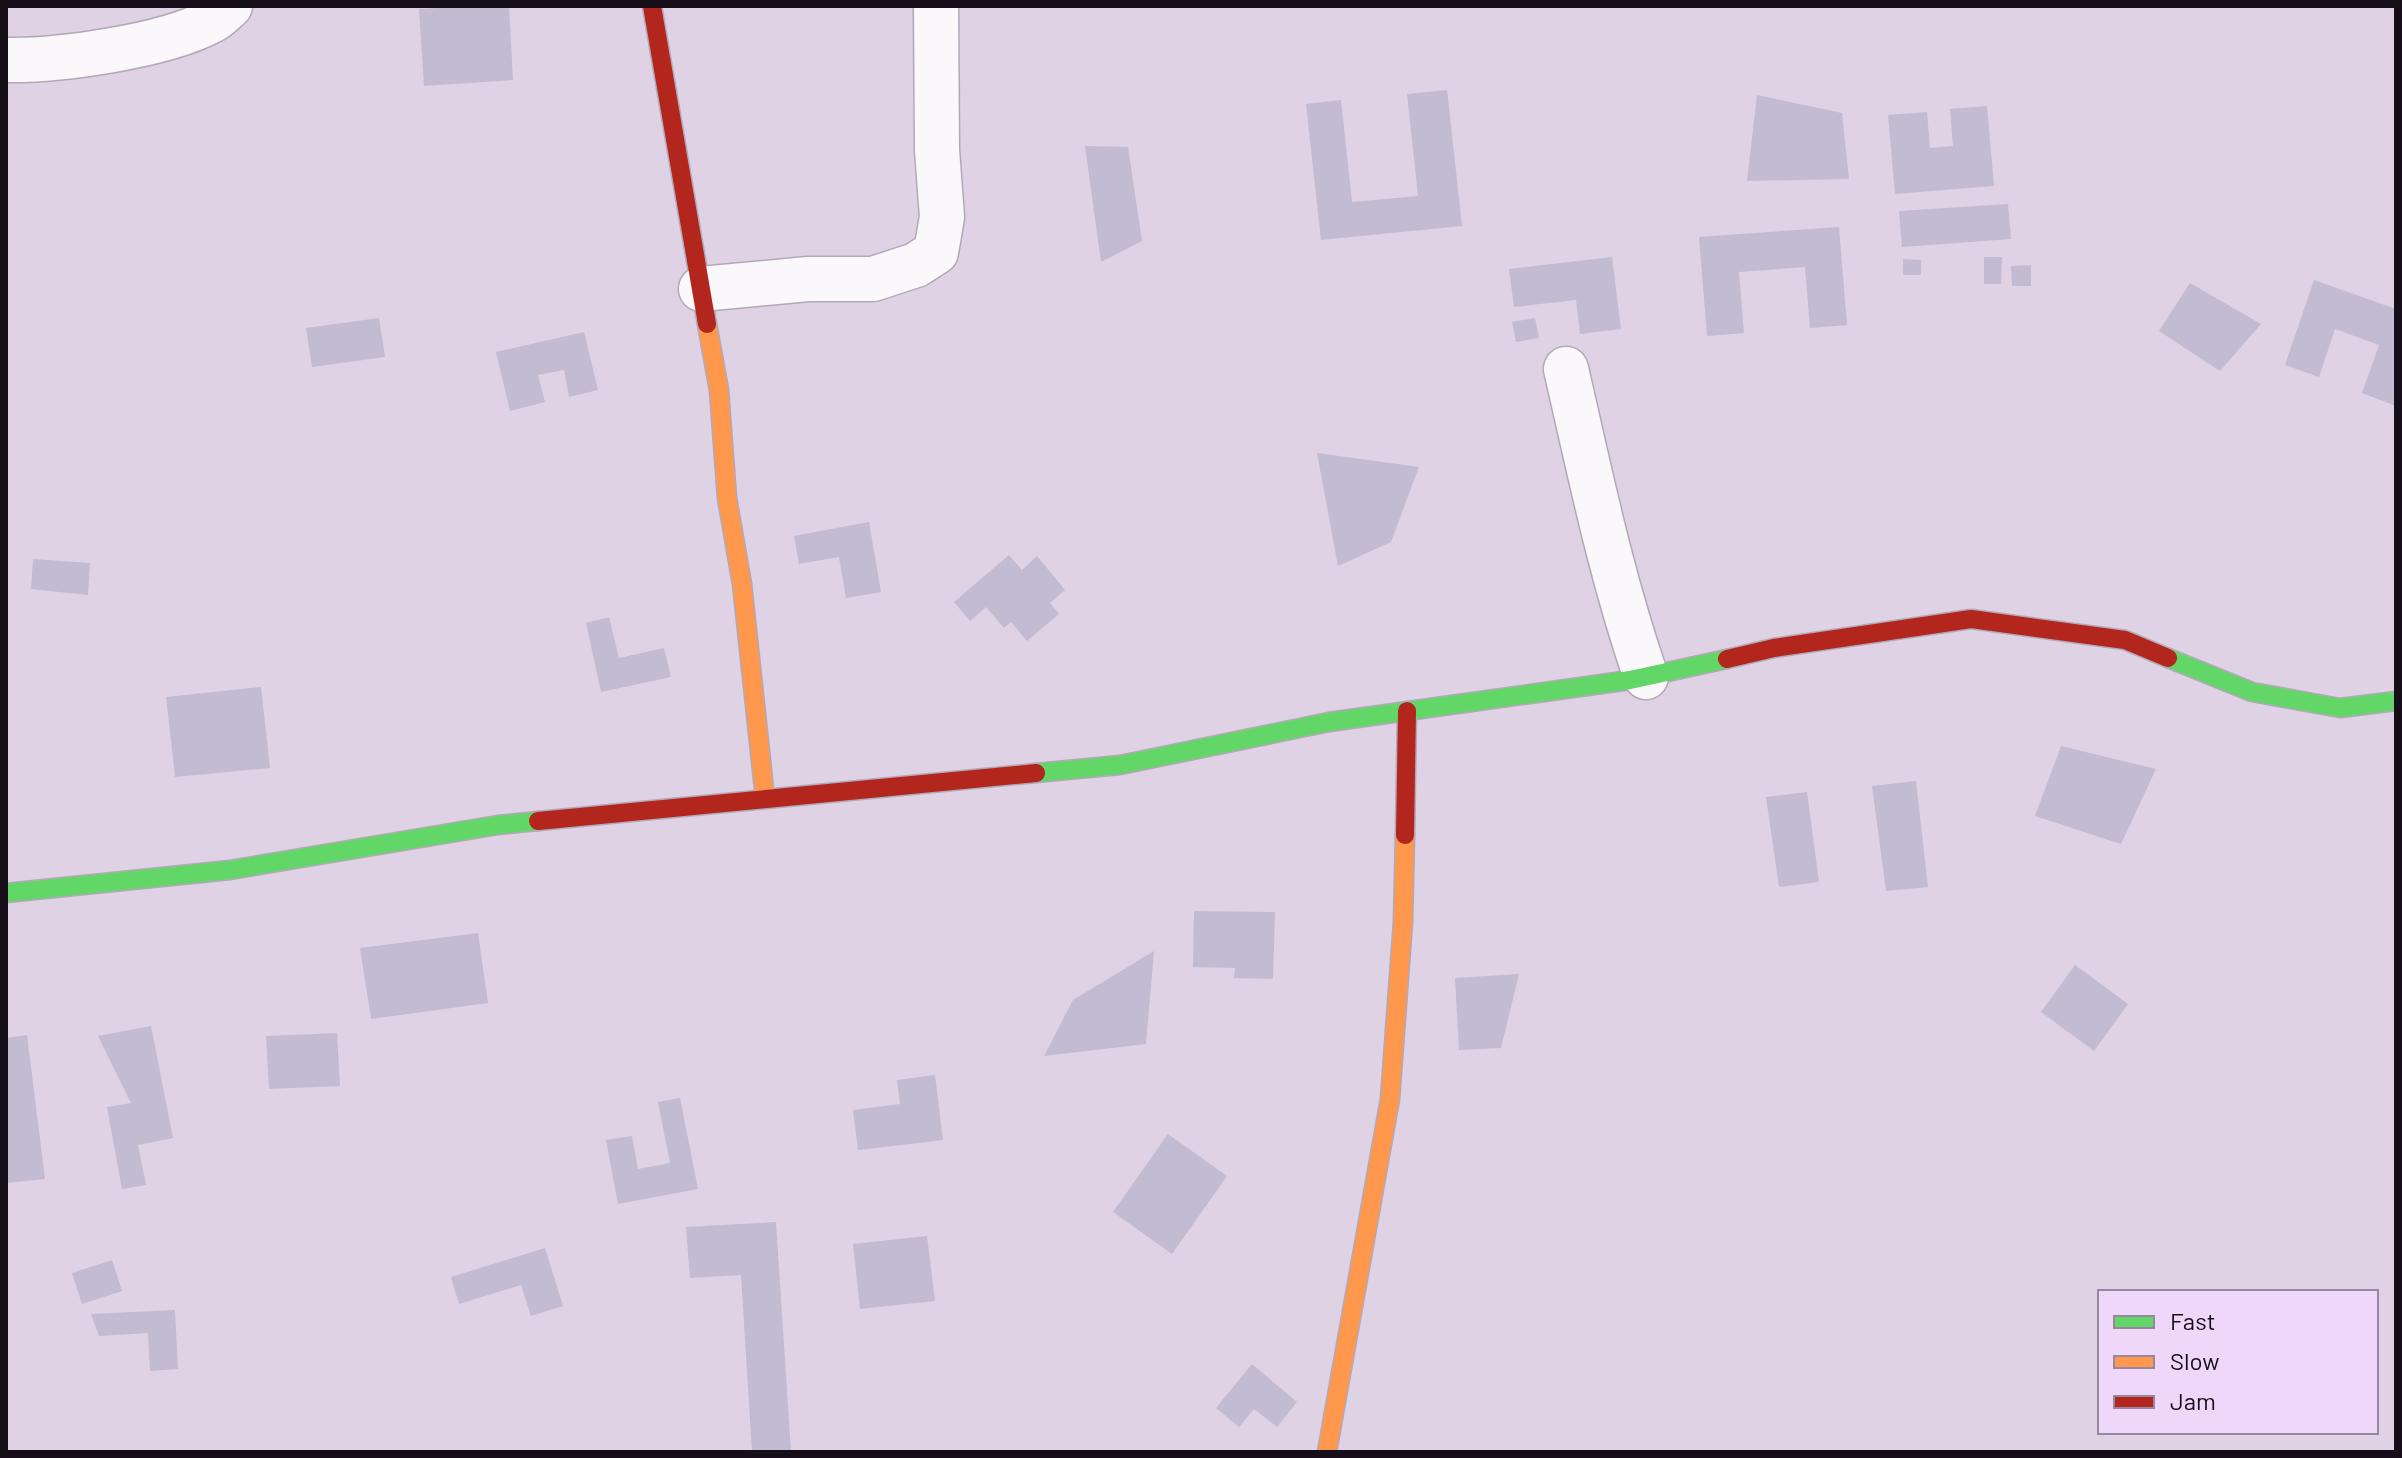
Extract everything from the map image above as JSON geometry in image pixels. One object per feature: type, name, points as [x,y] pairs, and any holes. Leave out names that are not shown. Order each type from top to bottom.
[{"type":"street","points":[[6,60],[86,54],[165,38],[212,21],[230,6]]},
{"type":"street","points":[[652,6],[719,390],[727,498],[742,584],[765,798]]},
{"type":"street","points":[[701,289],[808,279],[873,279],[916,265],[936,252],[942,217],[937,150],[936,6]]},
{"type":"street","points":[[1566,369],[1607,553],[1646,677]]},
{"type":"street","points":[[6,893],[230,870],[498,825],[1120,765],[1329,722],[1646,677],[1774,648],[1971,619],[2125,640],[2252,692],[2340,708],[2396,701]]},
{"type":"street","points":[[1327,1452],[1390,1099],[1403,922],[1407,711]]},
{"type":"building","points":[[509,6],[513,80],[424,86],[419,9]]},
{"type":"building","points":[[1447,90],[1462,226],[1321,240],[1306,104],[1341,100],[1352,202],[1418,196],[1407,94]]},
{"type":"building","points":[[1757,95],[1842,113],[1849,179],[1747,181]]},
{"type":"building","points":[[1987,106],[1994,186],[1895,194],[1888,115],[1927,112],[1930,148],[1953,146],[1950,109]]},
{"type":"building","points":[[1085,146],[1128,147],[1142,241],[1101,262]]},
{"type":"building","points":[[2008,204],[2011,239],[1902,247],[1899,211]]},
{"type":"building","points":[[1839,227],[1847,325],[1810,328],[1805,267],[1739,272],[1744,333],[1707,336],[1699,237]]},
{"type":"building","points":[[1612,257],[1621,329],[1580,334],[1576,300],[1514,307],[1509,269]]},
{"type":"building","points":[[1984,257],[2002,257],[2001,284],[1984,284]]},
{"type":"building","points":[[1903,259],[1921,260],[1921,275],[1903,275]]},
{"type":"building","points":[[2031,265],[2031,286],[2012,286],[2011,266]]},
{"type":"building","points":[[2314,280],[2396,309],[2396,406],[2362,393],[2379,345],[2335,329],[2319,377],[2285,365]]},
{"type":"building","points":[[2190,283],[2261,324],[2220,371],[2159,331]]},
{"type":"building","points":[[379,318],[385,357],[312,367],[306,328]]},
{"type":"building","points":[[1535,318],[1539,338],[1516,342],[1512,322]]},
{"type":"building","points":[[584,332],[598,390],[569,397],[564,370],[538,375],[545,402],[510,411],[496,352]]},
{"type":"building","points":[[1317,453],[1419,467],[1391,542],[1338,566]]},
{"type":"building","points":[[869,522],[881,592],[846,598],[839,557],[799,564],[794,536]]},
{"type":"building","points":[[1009,555],[1022,570],[1037,556],[1065,590],[1050,603],[1059,614],[1027,641],[1011,622],[1004,628],[986,607],[970,621],[954,602]]},
{"type":"building","points":[[33,559],[90,563],[88,595],[31,589]]},
{"type":"building","points":[[609,617],[619,658],[664,648],[671,677],[601,692],[586,623]]},
{"type":"building","points":[[261,687],[270,768],[175,777],[166,697]]},
{"type":"building","points":[[2061,746],[2156,769],[2121,844],[2035,816]]},
{"type":"building","points":[[1916,781],[1928,887],[1886,891],[1872,786]]},
{"type":"building","points":[[1807,792],[1819,882],[1779,887],[1766,797]]},
{"type":"building","points":[[1194,911],[1275,912],[1273,979],[1234,978],[1235,968],[1193,967]]},
{"type":"building","points":[[478,933],[488,1003],[371,1019],[360,948]]},
{"type":"building","points":[[1154,951],[1146,1044],[1044,1056],[1073,1000]]},
{"type":"building","points":[[2075,965],[2128,1004],[2094,1051],[2041,1012]]},
{"type":"building","points":[[1519,974],[1501,1048],[1459,1050],[1455,978]]},
{"type":"building","points":[[151,1026],[173,1138],[138,1145],[146,1185],[122,1189],[107,1107],[131,1103],[98,1036]]},
{"type":"building","points":[[337,1033],[340,1086],[269,1089],[266,1036]]},
{"type":"building","points":[[27,1035],[45,1179],[6,1183],[6,1038]]},
{"type":"building","points":[[935,1075],[943,1140],[858,1150],[853,1110],[900,1104],[897,1080]]},
{"type":"building","points":[[680,1098],[698,1189],[618,1204],[606,1140],[632,1136],[638,1169],[670,1163],[658,1102]]},
{"type":"building","points":[[1168,1134],[1227,1176],[1172,1254],[1113,1212]]},
{"type":"building","points":[[776,1222],[791,1452],[752,1452],[741,1275],[690,1278],[686,1227]]},
{"type":"building","points":[[927,1236],[935,1301],[860,1309],[853,1244]]},
{"type":"building","points":[[545,1248],[563,1306],[531,1316],[521,1285],[459,1304],[451,1277]]},
{"type":"building","points":[[112,1260],[122,1291],[82,1304],[72,1273]]},
{"type":"building","points":[[175,1310],[178,1369],[150,1371],[148,1333],[99,1336],[91,1314]]},
{"type":"building","points":[[1252,1364],[1297,1402],[1277,1427],[1254,1409],[1239,1427],[1216,1408]]},
{"type":"traffic: fast","points":[[2168,658],[2252,692],[2340,708],[2396,701]]},
{"type":"traffic: fast","points":[[1036,773],[1120,765],[1329,722],[1630,680],[1727,659]]},
{"type":"traffic: fast","points":[[6,893],[230,870],[538,821]]},
{"type":"traffic: slow","points":[[707,324],[719,390],[727,498],[742,584],[765,798]]},
{"type":"traffic: slow","points":[[1327,1452],[1390,1099],[1403,922],[1405,835]]},
{"type":"traffic: jam","points":[[652,6],[707,324]]},
{"type":"traffic: jam","points":[[1727,659],[1774,648],[1971,619],[2125,640],[2168,658]]},
{"type":"traffic: jam","points":[[1405,835],[1407,711]]},
{"type":"traffic: jam","points":[[538,821],[1036,773]]}]
